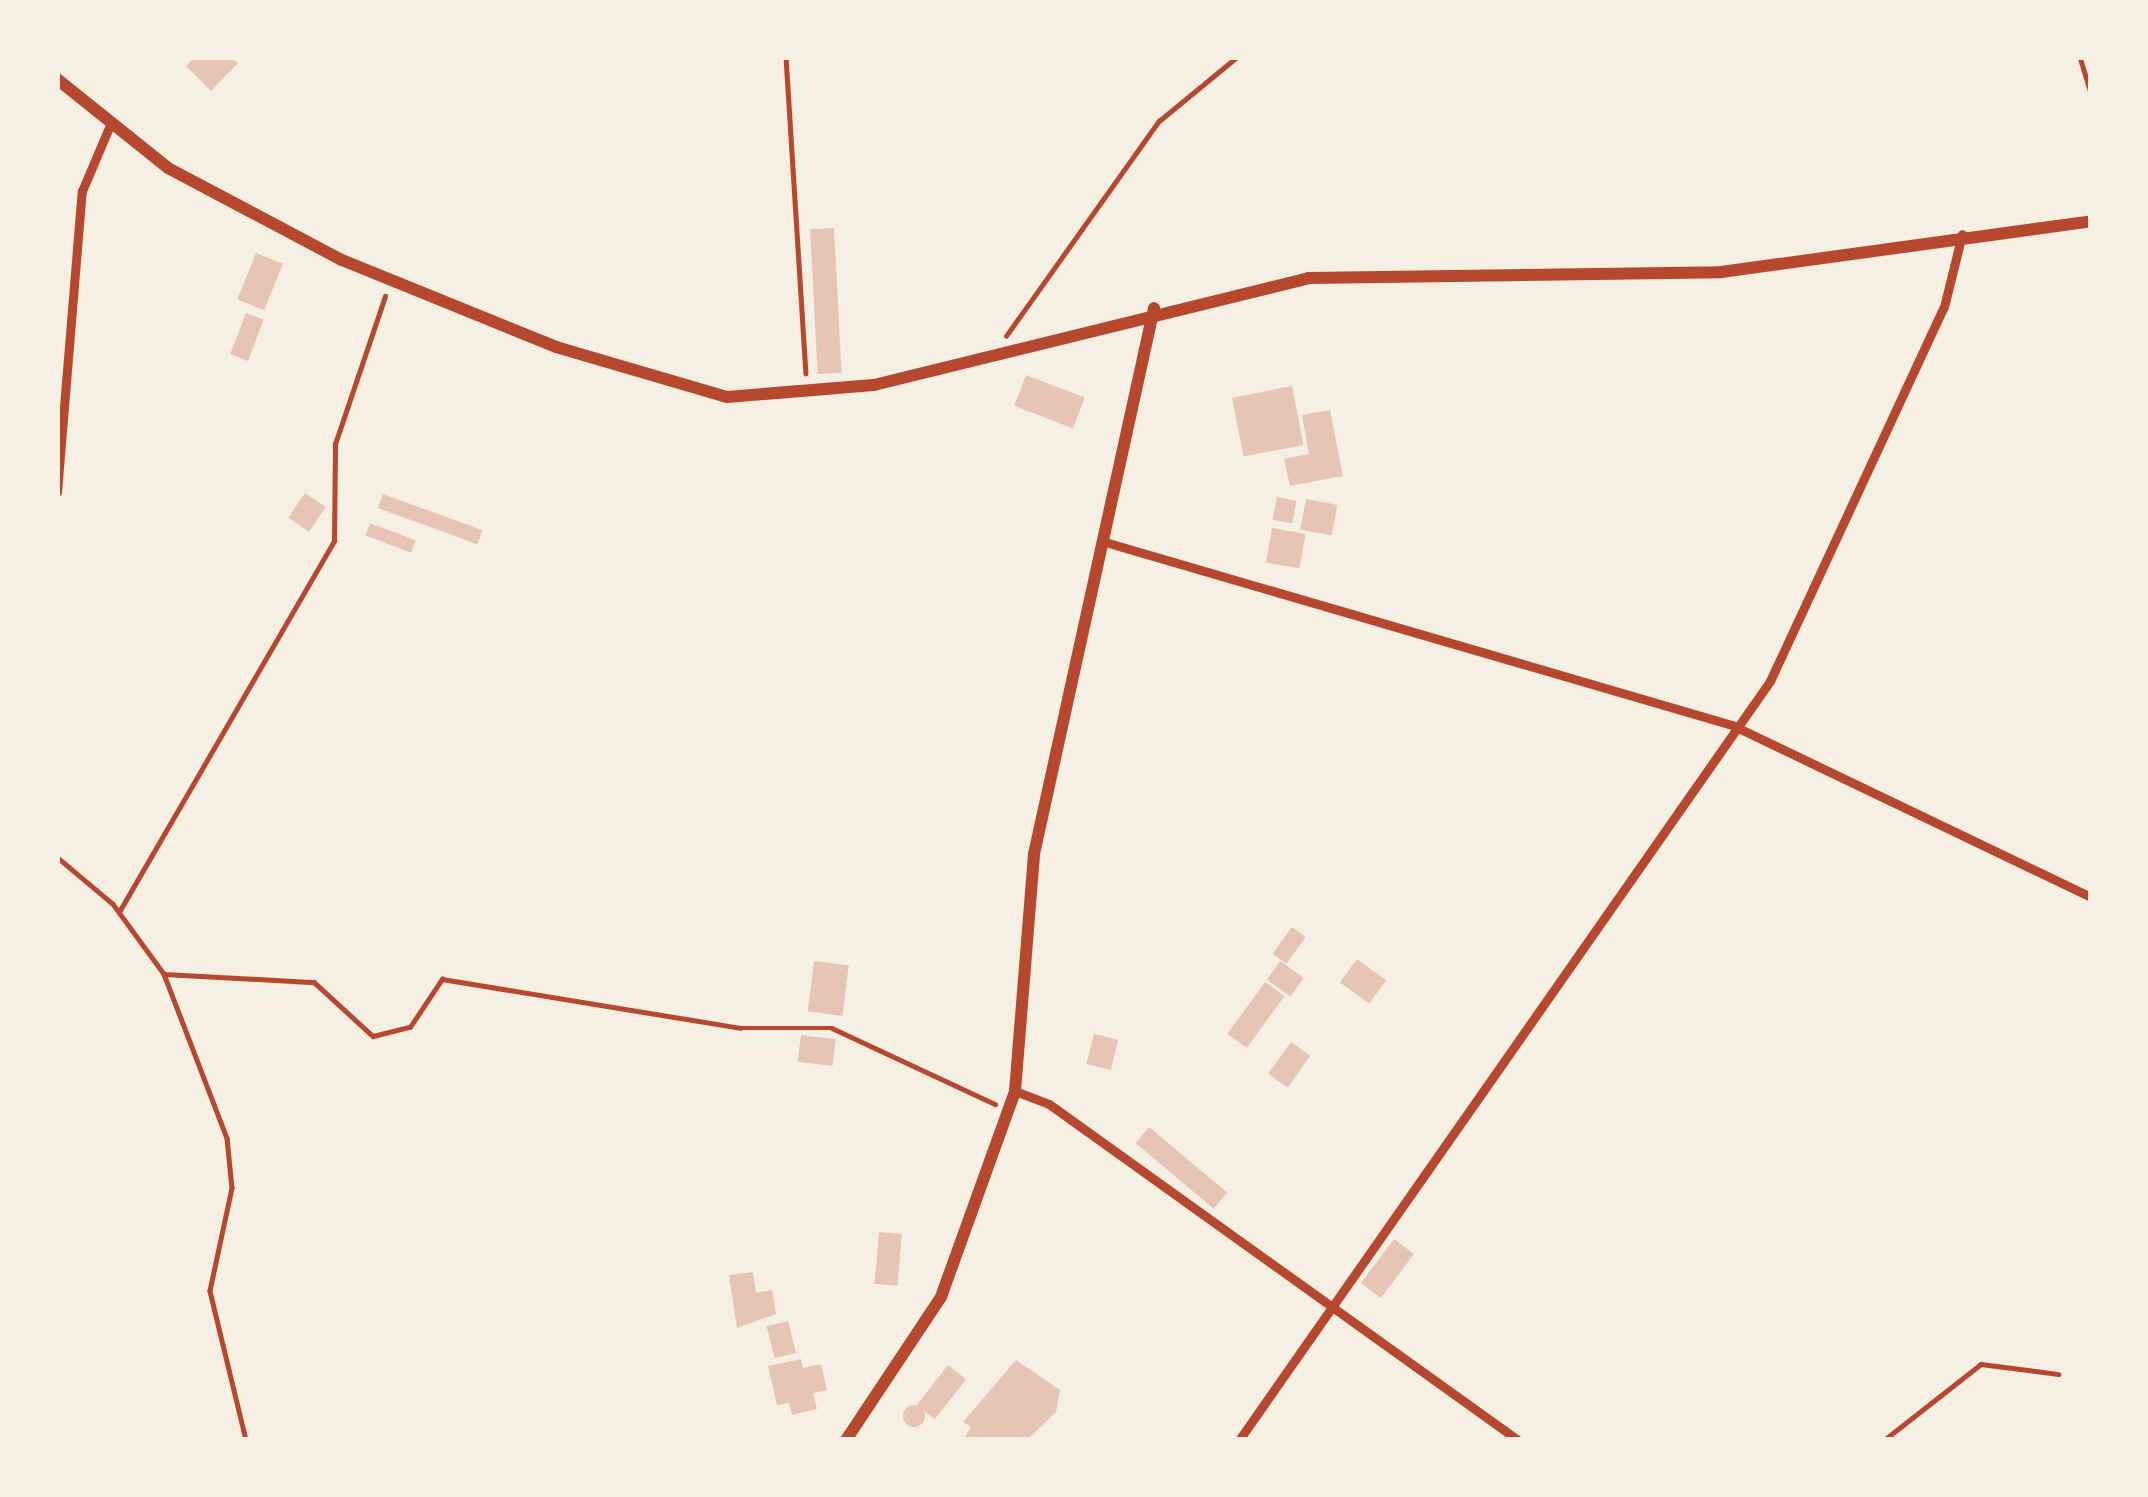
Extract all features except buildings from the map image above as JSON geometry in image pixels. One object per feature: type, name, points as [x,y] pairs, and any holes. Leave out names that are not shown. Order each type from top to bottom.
[{"type":"street","points":[[57,80],[110,125],[250,214],[390,279],[694,391],[808,397],[998,352],[1154,308],[1360,272],[1720,272],[1962,234],[2091,221]]},
{"type":"street","points":[[57,492],[82,191],[110,125]]},
{"type":"street","points":[[1239,1440],[1325,1304],[1473,1109],[1798,634],[1945,307],[1962,234]]},
{"type":"street","points":[[846,1440],[940,1297],[1015,1091],[1034,854],[1154,308]]},
{"type":"street","points":[[1105,542],[1732,725],[2091,897]]},
{"type":"street","points":[[1015,1091],[1049,1104],[1518,1440]]},
{"type":"path","points":[[786,57],[808,397]]},
{"type":"path","points":[[998,352],[1159,121],[1237,57]]},
{"type":"path","points":[[2080,57],[2091,93]]},
{"type":"path","points":[[118,912],[334,541],[335,444],[390,279]]},
{"type":"path","points":[[57,856],[118,912],[164,974],[231,1158],[210,1292],[245,1440]]},
{"type":"path","points":[[164,974],[314,982],[373,1036],[410,1028],[442,980],[740,1028],[832,1028],[1009,1110]]},
{"type":"path","points":[[1883,1440],[1981,1364],[2058,1374]]}]
